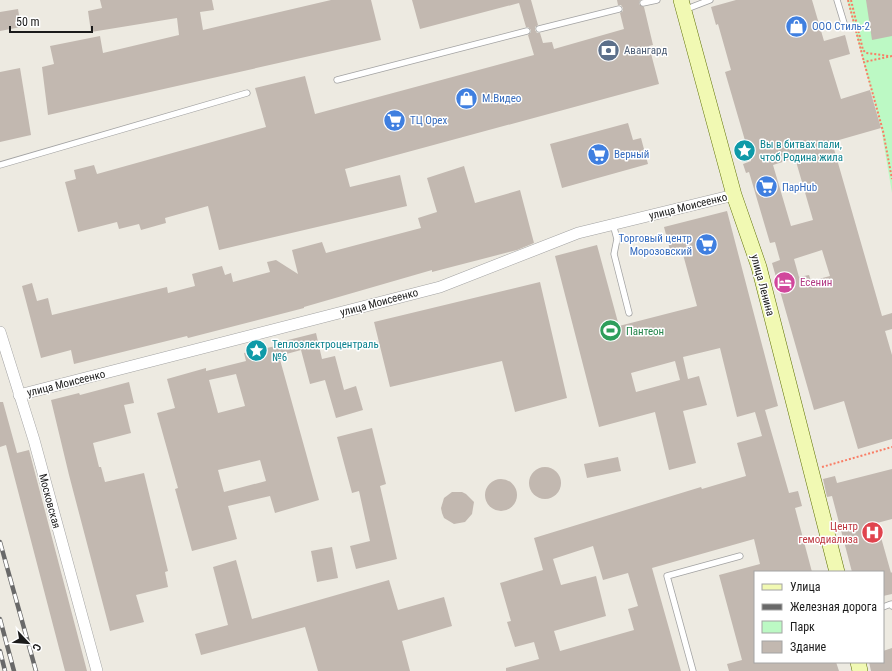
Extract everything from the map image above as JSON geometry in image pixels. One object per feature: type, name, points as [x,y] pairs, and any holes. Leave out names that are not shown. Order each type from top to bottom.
[{"type":"main road","name":"улица Ленина","points":[[683,5],[734,195],[758,267],[837,571]]},
{"type":"street","name":"улица Моисеенко","points":[[19,395],[440,287],[578,233],[734,195]]},
{"type":"street","name":"Московская","points":[[0,332],[34,440],[97,671]]},
{"type":"lane","points":[[643,3],[657,0]]},
{"type":"lane","points":[[683,5],[710,0]]},
{"type":"lane","points":[[837,0],[844,23]]},
{"type":"lane","points":[[539,29],[619,9]]},
{"type":"lane","points":[[337,80],[527,31]]},
{"type":"lane","points":[[0,165],[247,93]]},
{"type":"lane","points":[[613,224],[617,239],[614,254],[629,312]]},
{"type":"lane","points":[[693,671],[667,576],[740,556]]},
{"type":"path","points":[[848,0],[883,131],[892,179]]},
{"type":"path","points":[[851,0],[863,50],[866,54],[892,56]]},
{"type":"path","points":[[864,62],[892,56]]},
{"type":"path","points":[[817,468],[892,447]]},
{"type":"green space","points":[[847,0],[892,0],[892,193],[881,128]]},
{"type":"building","points":[[100,0],[212,0],[214,10],[200,12],[203,30],[331,0],[371,0],[381,40],[48,115],[42,67],[54,64],[50,46],[100,36],[103,53],[179,35],[177,18],[91,32],[88,11],[102,8]]},
{"type":"building","name":"ТЦ Орех","points":[[412,0],[531,0],[538,25],[535,27],[535,30],[537,33],[540,33],[543,43],[552,42],[554,49],[624,29],[620,13],[623,11],[623,8],[621,5],[618,5],[617,0],[640,0],[639,4],[644,7],[653,45],[649,46],[659,84],[345,169],[350,187],[400,175],[407,206],[219,250],[208,206],[165,218],[166,223],[141,230],[139,224],[119,229],[117,222],[78,232],[65,182],[76,179],[74,170],[94,165],[97,174],[266,127],[255,88],[305,76],[315,114],[534,55],[528,35],[531,30],[526,27],[519,3],[420,29]]},
{"type":"building","points":[[736,0],[812,0],[824,41],[845,35],[850,54],[829,60],[841,99],[870,90],[881,128],[832,142],[882,316],[892,313],[892,329],[885,331],[892,355],[892,439],[858,449],[844,401],[814,410],[772,263],[780,260],[775,242],[770,243],[749,172],[746,173],[743,164],[751,161],[725,72],[731,70],[718,24],[716,25],[711,7]],"holes":[[[795,158],[813,220],[791,226],[773,165]],[[822,250],[830,276],[811,281],[809,275],[799,277],[794,259]]]},
{"type":"building","points":[[866,0],[892,0],[892,36],[872,40]]},
{"type":"building","points":[[18,9],[21,27],[0,31],[0,12]]},
{"type":"building","points":[[20,68],[31,135],[0,142],[0,72]]},
{"type":"building","name":"Верный","points":[[628,123],[633,140],[641,138],[648,164],[562,188],[550,144]]},
{"type":"building","points":[[464,166],[475,203],[520,190],[534,243],[517,250],[432,272],[432,270],[304,308],[188,338],[187,336],[74,364],[71,350],[41,358],[22,286],[32,283],[37,301],[48,298],[52,315],[167,287],[168,293],[195,286],[192,274],[222,266],[225,275],[231,273],[233,282],[270,272],[267,262],[276,260],[298,274],[292,250],[322,242],[326,253],[421,228],[418,218],[437,212],[427,178]]},
{"type":"building","points":[[727,211],[778,406],[765,410],[789,493],[798,491],[802,506],[795,508],[812,571],[754,571],[754,663],[836,663],[839,671],[729,671],[727,664],[742,660],[719,575],[760,564],[754,539],[652,568],[681,671],[506,671],[506,668],[539,659],[534,642],[515,647],[507,622],[511,621],[500,583],[543,570],[534,538],[701,487],[702,489],[746,476],[737,443],[762,436],[755,412],[737,417],[720,348],[683,357],[688,379],[699,376],[707,405],[683,411],[696,463],[669,470],[655,412],[599,427],[555,256],[597,245],[619,326],[697,306],[681,247],[670,250],[664,227]],"holes":[[[675,361],[680,380],[636,392],[631,373]],[[593,546],[603,580],[628,573],[638,606],[628,609],[634,630],[560,651],[554,631],[606,616],[596,576],[561,585],[553,559]]]},
{"type":"building","points":[[540,282],[567,398],[515,412],[502,361],[390,387],[374,322]]},
{"type":"building","points":[[316,333],[322,359],[335,356],[344,390],[356,386],[363,410],[336,418],[325,380],[310,384],[301,350],[279,356],[319,500],[275,513],[270,496],[228,506],[237,539],[192,551],[175,489],[178,488],[157,413],[175,408],[167,379],[206,368],[206,371],[246,361],[244,353],[276,346],[276,343]],"holes":[[[236,374],[245,406],[218,413],[209,380]],[[260,460],[266,481],[224,492],[218,470]]]},
{"type":"building","points":[[129,382],[134,403],[124,405],[131,433],[93,443],[99,467],[101,467],[105,482],[144,473],[168,571],[165,572],[168,587],[136,595],[144,622],[110,631],[51,400],[79,393],[80,395]]},
{"type":"building","points":[[0,402],[3,402],[17,453],[29,450],[87,671],[65,671],[6,445],[0,447]]},
{"type":"building","points":[[372,428],[386,484],[380,486],[397,559],[356,569],[350,546],[370,541],[359,491],[352,493],[337,437]]},
{"type":"building","points":[[618,457],[621,471],[587,478],[584,464]]},
{"type":"building","points":[[542,467],[548,467],[558,474],[561,483],[560,489],[554,496],[548,499],[542,499],[532,492],[529,486],[529,480],[536,470]]},
{"type":"building","points":[[892,469],[892,519],[877,523],[891,573],[892,572],[892,594],[884,596],[884,571],[852,571],[832,496],[827,497],[823,479],[835,476],[837,483]]},
{"type":"building","points":[[498,479],[504,479],[514,486],[517,495],[516,501],[510,508],[504,511],[498,511],[488,504],[485,498],[485,492],[492,482]]},
{"type":"building","points":[[452,492],[462,492],[474,502],[472,514],[465,522],[454,524],[444,518],[441,508],[444,498]]},
{"type":"building","points":[[332,547],[338,578],[317,582],[311,551]]},
{"type":"building","points":[[236,560],[252,619],[389,580],[398,610],[444,597],[452,626],[402,641],[410,671],[318,671],[305,627],[201,655],[195,634],[228,625],[213,567]]},
{"type":"building","points":[[892,648],[892,671],[871,671],[869,663],[884,663],[884,651]]},
{"type":"railway","points":[[0,542],[36,671]]},
{"type":"railway","points":[[0,619],[14,671]]},
{"type":"railway","points":[[0,651],[5,671]]},
{"type":"place","name":"ООО Стиль-2","points":[[796,26]]},
{"type":"place","name":"Авангард","points":[[608,50]]},
{"type":"place","name":"М.Видео","points":[[467,98]]},
{"type":"place","name":"ТЦ Орех","points":[[395,120]]},
{"type":"place","name":"Вы в битвах пали, чтоб Родина жила","points":[[744,150]]},
{"type":"place","name":"Верный","points":[[599,154]]},
{"type":"place","name":"ПарHub","points":[[766,187]]},
{"type":"place","name":"Торговый центр Морозовский","points":[[707,244]]},
{"type":"place","name":"Есенин","points":[[785,282]]},
{"type":"place","name":"Пантеон","points":[[611,331]]},
{"type":"place","name":"Теплоэлектроцентраль №6","points":[[257,350]]},
{"type":"place","name":"Центр гемодиализа","points":[[873,532]]}]
